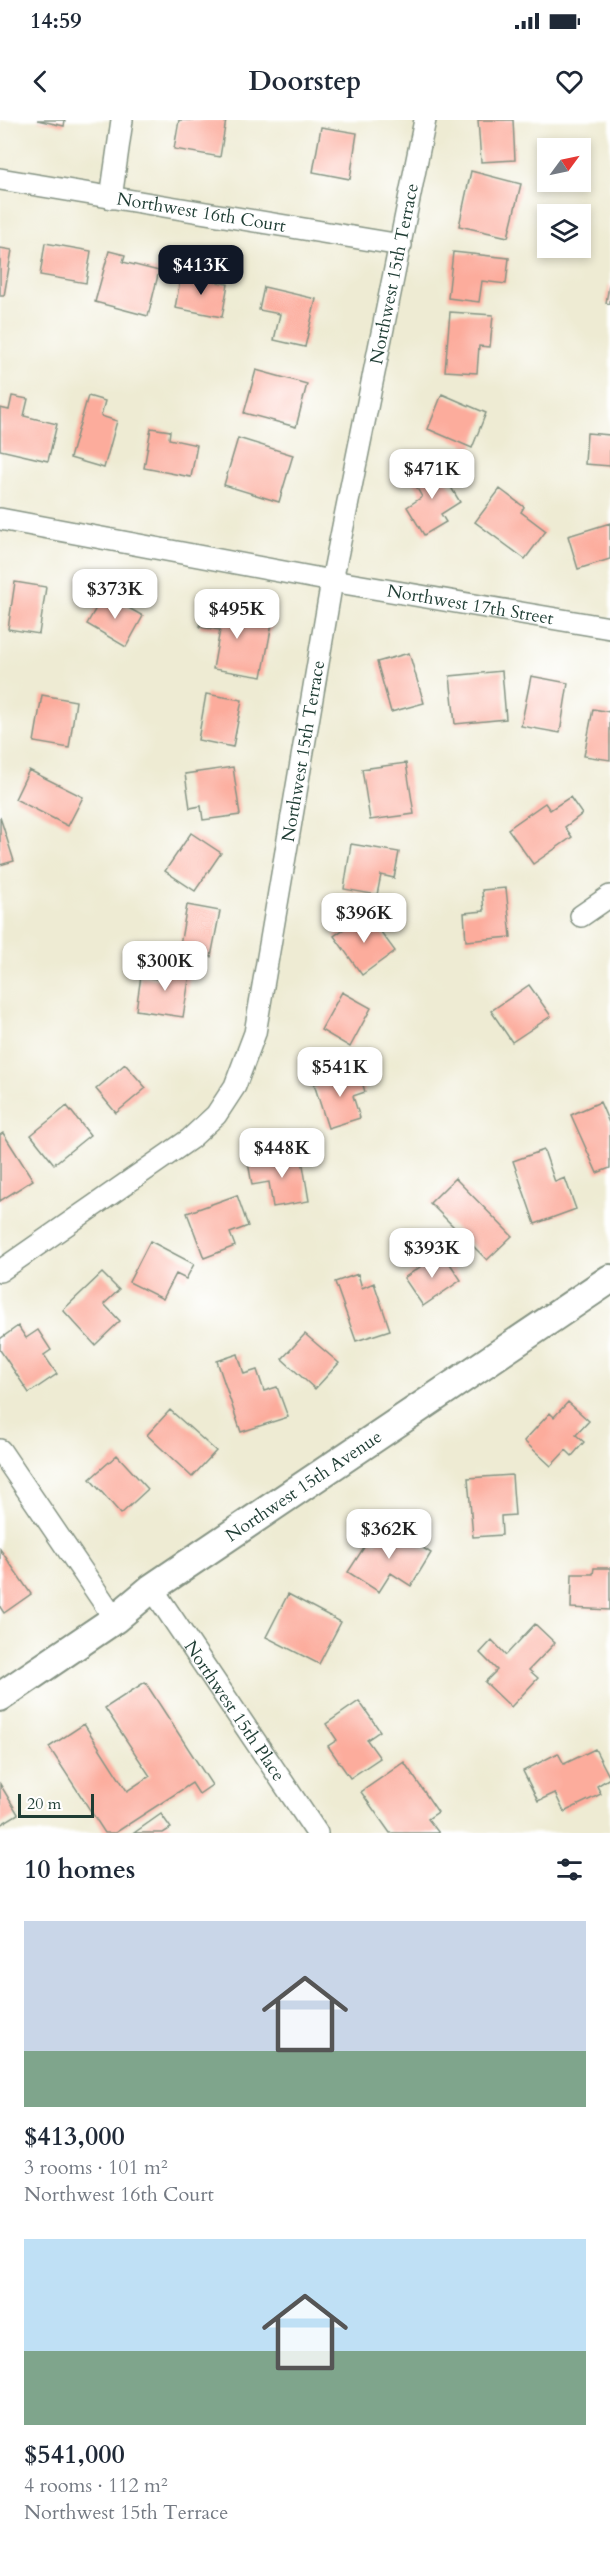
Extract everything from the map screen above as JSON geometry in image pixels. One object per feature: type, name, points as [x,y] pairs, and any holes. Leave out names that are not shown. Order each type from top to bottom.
[{"type":"street","points":[[111,198],[122,120]]},
{"type":"street","name":"Northwest 15th Terrace","points":[[0,1271],[190,1139],[216,1115],[235,1086],[255,1033],[332,581],[425,120]]},
{"type":"street","name":"Northwest 16th Court","points":[[0,179],[401,244]]},
{"type":"street","name":"Northwest 17th Street","points":[[0,519],[332,581],[610,628]]},
{"type":"street","points":[[580,915],[610,896]]},
{"type":"street","name":"Northwest 15th Avenue","points":[[0,1697],[115,1619],[152,1588],[610,1279]]},
{"type":"street","points":[[0,1450],[115,1619]]},
{"type":"street","name":"Northwest 15th Place","points":[[152,1588],[317,1833]]},
{"type":"building","points":[[37,120],[65,120],[64,126]]},
{"type":"building","points":[[179,120],[226,120],[220,157],[174,149]]},
{"type":"building","points":[[478,120],[513,120],[515,160],[481,162]]},
{"type":"building","points":[[321,127],[357,133],[350,179],[313,172]]},
{"type":"building","points":[[471,171],[521,184],[508,237],[459,226]]},
{"type":"building","points":[[45,243],[91,251],[86,283],[40,275]]},
{"type":"building","points":[[0,248],[12,250],[4,296],[0,296]]},
{"type":"building","points":[[109,251],[125,255],[123,262],[159,271],[148,316],[95,302]]},
{"type":"building","points":[[453,252],[509,258],[506,284],[482,281],[479,302],[448,298]]},
{"type":"building","points":[[181,275],[228,284],[222,317],[175,308]]},
{"type":"building","points":[[610,285],[610,304],[606,303]]},
{"type":"building","points":[[264,287],[316,299],[305,347],[274,340],[280,314],[259,310]]},
{"type":"building","points":[[450,312],[493,315],[490,347],[479,346],[477,373],[445,371]]},
{"type":"building","points":[[256,370],[307,384],[296,427],[244,413]]},
{"type":"building","points":[[442,394],[486,413],[472,448],[428,429]]},
{"type":"building","points":[[12,396],[28,399],[24,416],[57,424],[48,461],[0,450],[0,408],[9,410]]},
{"type":"building","points":[[88,396],[105,401],[101,416],[117,421],[104,468],[70,458]]},
{"type":"building","points":[[151,428],[170,431],[169,439],[197,445],[191,477],[144,468]]},
{"type":"building","points":[[587,433],[610,435],[610,466],[585,464]]},
{"type":"building","points":[[238,438],[293,455],[279,502],[224,485]]},
{"type":"building","points":[[438,466],[460,502],[441,514],[446,522],[424,535],[407,507],[422,497],[413,481]]},
{"type":"building","points":[[500,489],[524,507],[521,512],[546,531],[525,559],[475,522]]},
{"type":"building","points":[[610,523],[610,559],[578,569],[568,536]]},
{"type":"building","points":[[15,582],[46,587],[39,634],[8,629]]},
{"type":"building","points":[[104,594],[143,616],[126,647],[87,624]]},
{"type":"building","points":[[204,602],[245,610],[243,619],[272,624],[262,677],[213,669],[220,630],[200,627]]},
{"type":"building","points":[[409,653],[424,703],[391,712],[377,662]]},
{"type":"building","points":[[502,671],[506,719],[455,724],[450,676]]},
{"type":"building","points":[[531,676],[568,683],[560,733],[521,726]]},
{"type":"building","points":[[206,694],[242,700],[233,747],[198,740]]},
{"type":"building","points":[[42,695],[76,701],[69,748],[34,742]]},
{"type":"building","points":[[593,709],[610,712],[610,760],[584,756]]},
{"type":"building","points":[[406,763],[414,814],[370,820],[362,769]]},
{"type":"building","points":[[233,767],[240,815],[203,820],[201,806],[190,808],[185,774]]},
{"type":"building","points":[[29,770],[83,797],[68,826],[15,799]]},
{"type":"building","points":[[570,797],[582,814],[565,827],[572,837],[533,864],[508,829],[545,803],[550,810]]},
{"type":"building","points":[[0,817],[14,861],[0,865]]},
{"type":"building","points":[[191,833],[221,853],[195,891],[165,871]]},
{"type":"building","points":[[351,844],[399,852],[394,878],[381,875],[377,895],[344,889]]},
{"type":"building","points":[[506,888],[511,937],[466,941],[464,913],[484,911],[482,890]]},
{"type":"building","points":[[187,905],[220,911],[211,957],[179,951]]},
{"type":"building","points":[[367,913],[395,951],[362,975],[334,936]]},
{"type":"building","points":[[166,963],[191,967],[183,1017],[136,1010],[141,976],[163,980]]},
{"type":"building","points":[[529,985],[551,1016],[512,1042],[491,1011]]},
{"type":"building","points":[[342,992],[371,1008],[350,1047],[321,1030]]},
{"type":"building","points":[[125,1064],[146,1088],[116,1113],[96,1089]]},
{"type":"building","points":[[359,1071],[365,1092],[353,1096],[360,1118],[328,1128],[314,1084]]},
{"type":"building","points":[[600,1102],[610,1125],[610,1168],[597,1173],[571,1115]]},
{"type":"building","points":[[67,1106],[90,1135],[54,1164],[31,1135]]},
{"type":"building","points":[[3,1133],[33,1180],[0,1201],[0,1135]]},
{"type":"building","points":[[544,1150],[555,1182],[565,1178],[576,1209],[535,1224],[513,1161]]},
{"type":"building","points":[[301,1153],[309,1201],[273,1207],[269,1182],[252,1185],[248,1162]]},
{"type":"building","points":[[455,1178],[512,1236],[487,1260],[430,1203]]},
{"type":"building","points":[[237,1195],[248,1226],[230,1233],[235,1246],[204,1258],[187,1213]]},
{"type":"building","points":[[150,1241],[194,1264],[186,1279],[176,1274],[163,1299],[129,1282]]},
{"type":"building","points":[[442,1252],[461,1280],[423,1306],[404,1278]]},
{"type":"building","points":[[102,1273],[119,1290],[104,1304],[120,1321],[95,1345],[63,1310]]},
{"type":"building","points":[[358,1274],[362,1288],[374,1283],[390,1330],[356,1341],[335,1282]]},
{"type":"building","points":[[18,1326],[26,1338],[38,1330],[51,1350],[44,1355],[57,1374],[29,1393],[0,1350],[0,1339]]},
{"type":"building","points":[[305,1334],[339,1363],[315,1389],[282,1359]]},
{"type":"building","points":[[238,1354],[244,1374],[257,1370],[264,1391],[277,1387],[288,1417],[241,1432],[217,1361]]},
{"type":"building","points":[[568,1402],[589,1421],[576,1435],[584,1442],[572,1456],[566,1450],[551,1466],[524,1441],[550,1413],[554,1417]]},
{"type":"building","points":[[170,1410],[216,1451],[192,1477],[147,1435]]},
{"type":"building","points":[[117,1455],[148,1489],[121,1514],[90,1479]]},
{"type":"building","points":[[512,1475],[515,1515],[501,1516],[502,1535],[473,1537],[468,1478]]},
{"type":"building","points":[[387,1525],[431,1553],[411,1586],[391,1573],[379,1592],[348,1572],[370,1538],[376,1543]]},
{"type":"building","points":[[0,1549],[31,1594],[4,1613],[0,1607]]},
{"type":"building","points":[[594,1568],[610,1568],[610,1610],[571,1608],[572,1574],[593,1574]]},
{"type":"building","points":[[288,1594],[341,1622],[319,1664],[266,1637]]},
{"type":"building","points":[[535,1624],[555,1643],[529,1670],[538,1678],[511,1707],[485,1682],[497,1670],[480,1653],[492,1640],[506,1655]]},
{"type":"building","points":[[145,1682],[212,1785],[199,1794],[192,1783],[115,1833],[105,1833],[49,1747],[84,1724],[127,1791],[150,1776],[105,1708]]},
{"type":"building","points":[[359,1701],[380,1731],[367,1740],[380,1758],[350,1778],[328,1746],[337,1740],[326,1724]]},
{"type":"building","points":[[595,1749],[610,1778],[597,1786],[601,1794],[564,1812],[555,1793],[538,1801],[523,1771],[558,1753],[564,1764]]},
{"type":"building","points":[[404,1762],[438,1812],[428,1819],[439,1833],[390,1833],[361,1792]]},
{"type":"building","points":[[0,1784],[18,1814],[0,1825]]},
{"type":"building","points":[[161,1814],[171,1828],[163,1833],[134,1833]]}]
